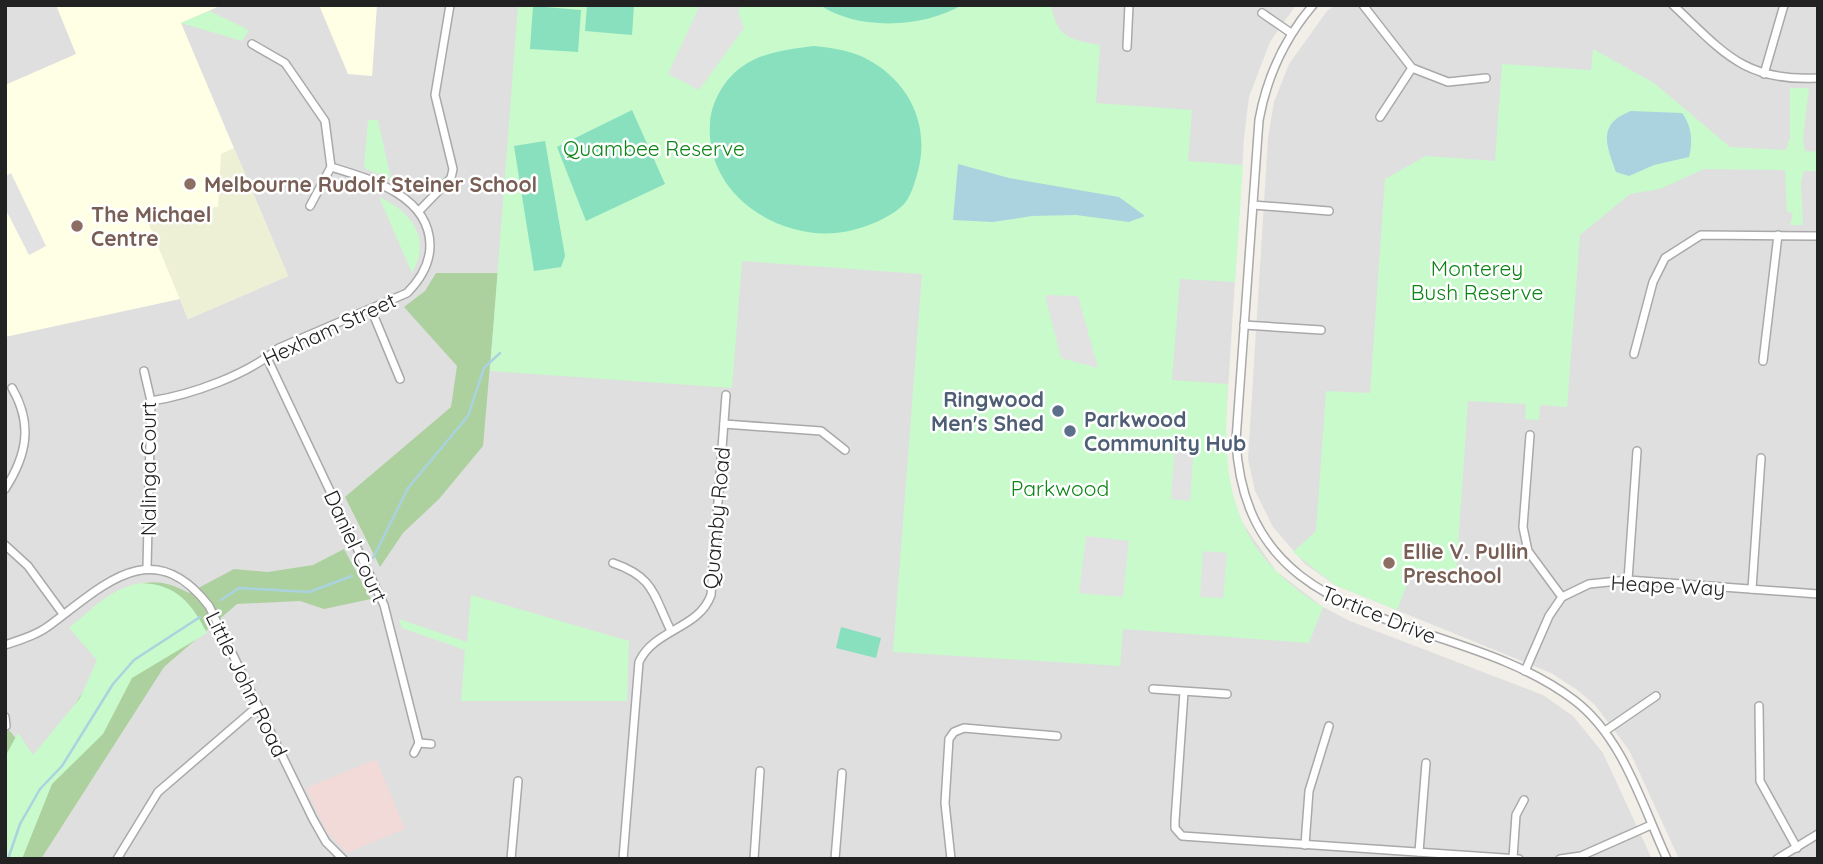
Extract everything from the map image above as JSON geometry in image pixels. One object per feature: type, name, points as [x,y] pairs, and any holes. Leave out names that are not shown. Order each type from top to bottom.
[{"type":"street","points":[[331,167],[363,177],[403,197],[419,211],[451,178],[453,169],[435,95],[450,5]]},
{"type":"street","points":[[1126,47],[1129,5]]},
{"type":"street","name":"Tortice Drive","points":[[1313,5],[1291,33],[1268,79],[1263,99],[1236,440],[1237,467],[1246,502],[1261,534],[1282,560],[1304,581],[1324,594],[1525,671],[1574,700],[1605,732],[1620,757],[1667,859]]},
{"type":"street","points":[[1363,5],[1412,68],[1448,82],[1486,78]]},
{"type":"street","points":[[1673,5],[1727,56],[1745,68],[1796,79],[1818,78]]},
{"type":"street","points":[[1764,74],[1784,5]]},
{"type":"street","points":[[1262,13],[1291,33]]},
{"type":"street","points":[[252,44],[285,62],[325,121],[331,167],[310,206]]},
{"type":"street","points":[[1380,117],[1412,68]]},
{"type":"street","points":[[1253,205],[1329,211]]},
{"type":"street","name":"Hexham Street","points":[[151,401],[184,396],[267,358],[279,348],[407,293],[424,272],[430,253],[428,227],[419,211]]},
{"type":"street","points":[[1634,354],[1653,282],[1665,258],[1701,235],[1818,236]]},
{"type":"street","points":[[1763,361],[1778,235]]},
{"type":"street","points":[[371,309],[400,379]]},
{"type":"street","points":[[1244,325],[1321,330]]},
{"type":"street","name":"Daniel Court","points":[[267,358],[384,606],[419,743]]},
{"type":"street","name":"Nalinga Court","points":[[144,371],[151,401],[147,568]]},
{"type":"street","points":[[5,489],[23,452],[26,429],[24,408],[12,388]]},
{"type":"street","name":"Quamby Road","points":[[623,859],[639,662],[644,650],[698,615],[711,594],[726,395]]},
{"type":"street","points":[[724,424],[821,431],[845,450]]},
{"type":"street","points":[[1525,671],[1549,616],[1563,597],[1539,569],[1525,539],[1523,527],[1530,435]]},
{"type":"street","points":[[1628,580],[1637,451]]},
{"type":"street","points":[[1752,589],[1760,458]]},
{"type":"street","points":[[5,545],[28,566],[63,614]]},
{"type":"street","points":[[613,563],[635,570],[646,580],[671,631]]},
{"type":"street","points":[[5,645],[47,627],[102,584],[125,572],[147,568]]},
{"type":"street","name":"Little John Road","points":[[147,568],[186,581],[209,606],[316,825],[326,842],[343,859]]},
{"type":"street","name":"Heape Way","points":[[1563,597],[1589,584],[1628,580],[1818,594]]},
{"type":"street","points":[[1153,689],[1227,694]]},
{"type":"street","points":[[1184,692],[1175,821],[1178,833],[1187,837],[1518,859]]},
{"type":"street","points":[[1605,732],[1656,696]]},
{"type":"street","points":[[117,859],[159,792],[258,706]]},
{"type":"street","points":[[1759,706],[1760,781],[1797,848]]},
{"type":"street","points":[[5,717],[6,726]]},
{"type":"street","points":[[1305,845],[1309,791],[1329,726]]},
{"type":"street","points":[[951,859],[945,803],[949,739],[954,732],[964,727],[1057,736]]},
{"type":"street","points":[[414,753],[419,743],[431,744]]},
{"type":"street","points":[[1419,852],[1426,763]]},
{"type":"street","points":[[754,859],[760,771]]},
{"type":"street","points":[[835,859],[842,773]]},
{"type":"street","points":[[511,859],[518,781]]},
{"type":"street","points":[[1513,858],[1516,815],[1524,800]]},
{"type":"street","points":[[1560,859],[1581,856],[1651,825]]},
{"type":"street","points":[[1777,859],[1818,834]]},
{"type":"shaded area","points":[[5,5],[1296,5],[1270,42],[1249,97],[1244,138],[1225,437],[1229,484],[1242,522],[1276,571],[1323,607],[1350,621],[1543,695],[1573,716],[1603,753],[1652,859],[5,859]]},
{"type":"shaded area","points":[[56,5],[222,5],[181,23],[288,276],[188,319],[180,299],[5,337],[5,85],[76,54]]},
{"type":"shaded area","points":[[319,5],[377,5],[372,76],[348,74]]},
{"type":"shaded area","points":[[700,5],[741,5],[738,12],[744,28],[699,90],[668,74]]},
{"type":"shaded area","points":[[1335,5],[1818,5],[1818,859],[1679,859],[1629,750],[1595,705],[1576,689],[1551,673],[1335,585],[1305,564],[1273,527],[1255,491],[1248,459],[1268,138],[1274,102],[1289,64],[1327,11]]},
{"type":"shaded area","points":[[234,148],[288,276],[188,319],[145,215],[218,207],[221,154]]},
{"type":"shaded area","points":[[11,173],[46,246],[29,255],[5,208],[5,177]]},
{"type":"shaded area","points":[[1045,295],[1078,296],[1098,368],[1061,358]]},
{"type":"shaded area","points":[[1175,442],[1194,444],[1190,501],[1171,499]]},
{"type":"shaded area","points":[[1086,536],[1129,541],[1123,597],[1079,593]]},
{"type":"shaded area","points":[[1203,551],[1227,553],[1223,598],[1200,597]]},
{"type":"shaded area","points":[[376,759],[405,829],[347,853],[327,832],[306,788]]},
{"type":"green space","points":[[518,5],[1051,5],[1057,25],[1066,36],[1100,45],[1096,103],[1192,110],[1188,161],[1243,165],[1235,282],[1180,279],[1172,380],[1228,384],[1227,453],[1238,512],[1268,563],[1292,585],[1323,607],[1309,643],[1123,629],[1120,666],[893,652],[922,274],[742,261],[732,388],[490,371]]},
{"type":"green space","points":[[587,5],[634,5],[632,35],[585,31]]},
{"type":"green space","points":[[820,5],[962,5],[929,18],[891,23],[853,19]]},
{"type":"green space","points":[[533,6],[581,10],[578,52],[530,49]]},
{"type":"green space","points":[[209,11],[249,30],[242,41],[181,23]]},
{"type":"green space","points":[[814,46],[853,53],[881,68],[906,94],[919,125],[920,160],[914,186],[907,201],[884,219],[849,231],[824,233],[799,230],[775,222],[753,210],[734,193],[720,173],[712,150],[710,124],[713,107],[730,77],[759,57]]},
{"type":"green space","name":"Monterey Bush Reserve","points":[[1593,49],[1654,83],[1730,147],[1786,150],[1790,137],[1790,88],[1809,88],[1803,138],[1805,151],[1818,152],[1818,171],[1804,171],[1801,183],[1803,225],[1790,225],[1793,213],[1787,212],[1785,170],[1704,169],[1660,189],[1630,194],[1580,235],[1567,407],[1540,405],[1539,420],[1525,419],[1526,404],[1468,401],[1456,575],[1412,572],[1397,610],[1335,585],[1293,552],[1316,531],[1326,391],[1370,393],[1385,179],[1426,156],[1495,161],[1502,64],[1591,70]]},
{"type":"green space","points":[[632,110],[665,184],[586,221],[557,147]]},
{"type":"green space","points":[[368,120],[378,120],[391,179],[364,168]]},
{"type":"green space","points":[[545,141],[565,256],[561,267],[534,271],[514,146]]},
{"type":"green space","points":[[379,197],[400,210],[415,227],[420,248],[412,273]]},
{"type":"green space","points":[[436,273],[498,273],[483,446],[439,499],[403,533],[380,567],[345,497],[451,407],[457,366],[404,307],[425,291]]},
{"type":"green space","points":[[344,549],[371,599],[324,609],[300,601],[237,604],[164,667],[41,859],[5,859],[6,732],[9,730],[37,764],[109,651],[82,618],[132,586],[158,582],[189,593],[234,569],[268,572],[313,565]]},
{"type":"green space","points":[[141,583],[164,587],[182,598],[207,633],[132,678],[103,734],[52,784],[22,859],[5,859],[5,757],[18,733],[33,755],[80,698],[97,660],[69,628],[111,594]]},
{"type":"green space","points":[[471,595],[629,641],[627,701],[461,701],[465,650],[402,628],[399,619],[467,642]]},
{"type":"green space","points":[[841,627],[881,638],[876,658],[836,648]]},
{"type":"water","points":[[1631,111],[1682,113],[1691,134],[1689,157],[1654,165],[1629,176],[1616,172],[1607,136],[1613,122]]},
{"type":"water","points":[[958,164],[1009,178],[1119,197],[1145,216],[1129,222],[1076,215],[1032,216],[993,222],[953,220]]},
{"type":"waterway","points":[[373,558],[408,488],[468,416],[484,368],[500,353]]},
{"type":"waterway","points":[[221,600],[239,588],[309,592],[352,576]]},
{"type":"waterway","points":[[8,859],[20,824],[40,789],[62,766],[113,684],[134,660],[200,617]]},
{"type":"place","name":"Melbourne Rudolf Steiner School","points":[[190,184]]},
{"type":"place","name":"The Michael Centre","points":[[77,226]]},
{"type":"place","name":"Ringwood Men's Shed","points":[[1058,411]]},
{"type":"place","name":"Parkwood Community Hub","points":[[1070,431]]},
{"type":"place","name":"Ellie V. Pullin Preschool","points":[[1389,563]]},
{"type":"park label","name":"Quambee Reserve","points":[[654,148]]},
{"type":"park label","name":"Parkwood","points":[[1060,488]]}]
